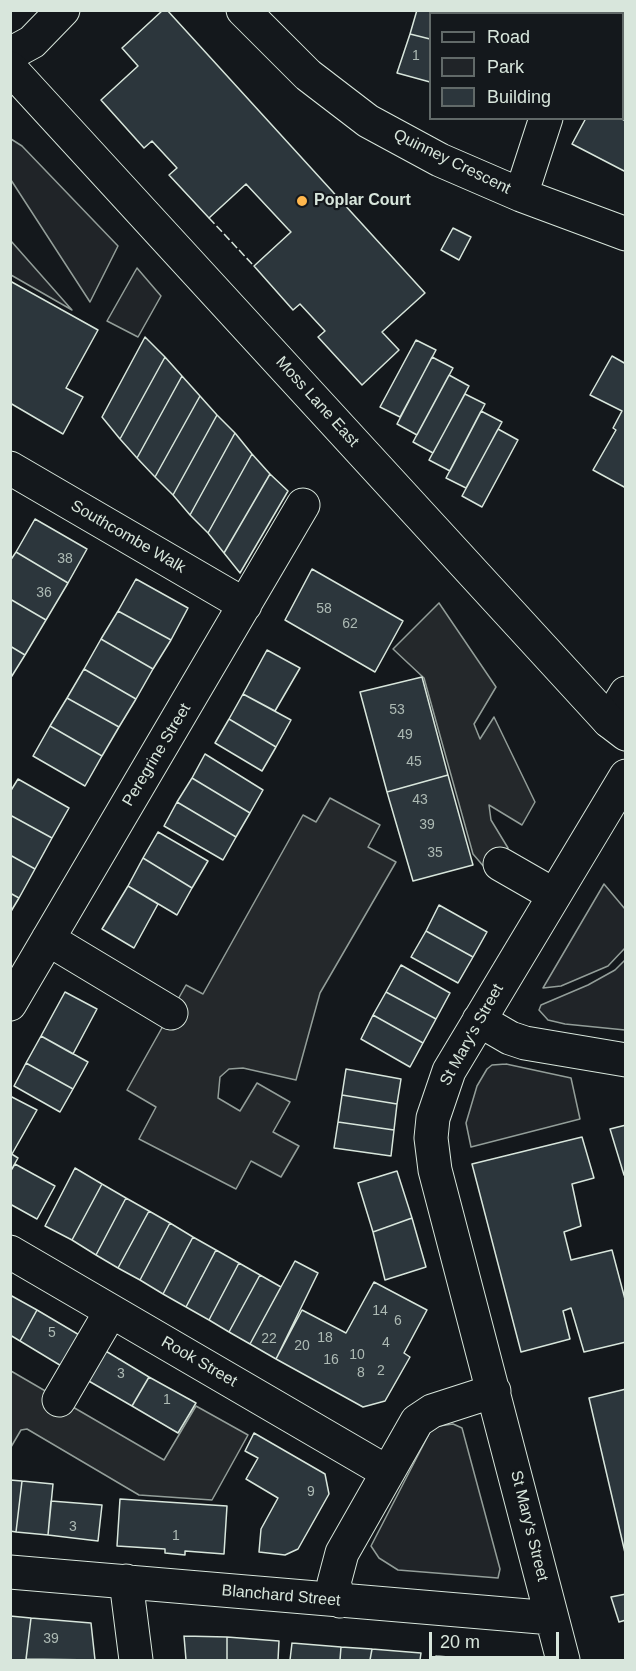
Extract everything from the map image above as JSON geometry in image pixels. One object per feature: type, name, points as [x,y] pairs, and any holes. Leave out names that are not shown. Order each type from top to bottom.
[{"type":"street","points":[[10,54],[32,42],[63,10]]},
{"type":"street","name":"Quinney Crescent","points":[[243,10],[308,75],[368,121],[440,160],[521,195],[626,234]]},
{"type":"street","name":"Moss Lane East","points":[[10,68],[617,728]]},
{"type":"street","points":[[521,195],[545,120]]},
{"type":"street","name":"Southcombe Walk","points":[[10,468],[121,549],[245,605]]},
{"type":"street","name":"Peregrine Street","points":[[10,1004],[303,505]]},
{"type":"street","points":[[617,728],[626,693]]},
{"type":"street","name":"St Mary's Street","points":[[563,1660],[435,1170],[431,1138],[433,1118],[449,1071],[626,776]]},
{"type":"street","points":[[500,864],[554,895]]},
{"type":"street","points":[[48,939],[171,1012]]},
{"type":"street","points":[[479,1020],[510,1038],[525,1043],[626,1060]]},
{"type":"street","name":"Rook Street","points":[[10,1252],[387,1472]]},
{"type":"street","points":[[59,1400],[111,1311]]},
{"type":"street","points":[[340,1601],[334,1582],[339,1560],[411,1429],[423,1415],[494,1391]]},
{"type":"street","name":"Blanchard Street","points":[[10,1572],[552,1618]]},
{"type":"street","points":[[126,1581],[136,1660]]},
{"type":"green space","points":[[11,139],[22,146],[118,246],[90,302],[11,180]]},
{"type":"green space","points":[[11,241],[72,310],[11,275]]},
{"type":"green space","points":[[137,268],[161,296],[138,337],[107,321]]},
{"type":"green space","points":[[604,884],[625,909],[625,948],[608,966],[561,986],[543,988]]},
{"type":"green space","points":[[625,960],[625,1030],[565,1024],[548,1020],[539,1010],[541,1005],[588,985],[615,970]]},
{"type":"green space","points":[[506,1064],[571,1078],[580,1119],[471,1147],[466,1123],[477,1086],[492,1065]]},
{"type":"green space","points":[[453,1424],[462,1428],[500,1569],[498,1578],[398,1570],[379,1558],[371,1546],[430,1432],[439,1426]]},
{"type":"shaded area","points":[[439,603],[496,687],[474,724],[480,739],[494,717],[535,802],[522,825],[489,805],[491,820],[508,848],[491,875],[473,854],[424,678],[393,649]]},
{"type":"shaded area","points":[[330,798],[380,825],[368,847],[396,862],[320,993],[296,1080],[243,1068],[229,1069],[220,1077],[218,1098],[240,1111],[257,1083],[290,1102],[273,1132],[299,1146],[281,1177],[251,1161],[236,1189],[139,1139],[156,1107],[127,1090],[186,985],[203,994],[303,815],[316,822]]},
{"type":"shaded area","points":[[11,1371],[164,1460],[196,1406],[248,1435],[212,1500],[139,1495],[27,1429],[21,1430],[11,1447]]},
{"type":"building","name":"Poplar Court","points":[[163,10],[167,10],[425,293],[382,332],[399,350],[362,385],[318,337],[325,331],[300,304],[293,310],[254,266],[291,232],[246,184],[209,218],[169,175],[177,168],[152,141],[144,148],[101,100],[138,66],[122,48]]},
{"type":"building","points":[[417,10],[470,10],[470,12],[429,12],[429,39],[410,34]]},
{"type":"building","points":[[410,34],[429,39],[429,82],[397,73]]},
{"type":"building","points":[[626,44],[626,70],[624,69]]},
{"type":"building","points":[[624,69],[626,70],[626,121],[624,120]]},
{"type":"building","points":[[585,120],[626,121],[626,172],[572,144]]},
{"type":"building","points":[[453,228],[471,237],[459,260],[441,250]]},
{"type":"building","points":[[10,281],[98,330],[66,388],[83,397],[63,434],[10,403]]},
{"type":"building","points":[[145,337],[165,357],[120,439],[102,417]]},
{"type":"building","points":[[416,340],[436,350],[400,417],[380,407]]},
{"type":"building","points":[[612,356],[626,364],[626,488],[593,470],[616,430],[613,428],[622,411],[590,395]]},
{"type":"building","points":[[165,357],[182,376],[137,458],[120,439]]},
{"type":"building","points":[[432,357],[453,368],[417,435],[397,424]]},
{"type":"building","points":[[449,375],[469,386],[433,453],[413,442]]},
{"type":"building","points":[[182,376],[200,396],[155,477],[137,458]]},
{"type":"building","points":[[465,394],[485,404],[450,471],[429,460]]},
{"type":"building","points":[[200,396],[217,415],[173,495],[155,477]]},
{"type":"building","points":[[481,411],[502,422],[466,488],[446,478]]},
{"type":"building","points":[[217,415],[235,433],[190,515],[173,495]]},
{"type":"building","points":[[498,429],[518,440],[482,507],[462,496]]},
{"type":"building","points":[[235,433],[252,454],[208,533],[190,515]]},
{"type":"building","points":[[252,454],[270,474],[224,553],[208,533]]},
{"type":"building","points":[[270,474],[288,491],[240,573],[224,553]]},
{"type":"building","points":[[35,519],[87,549],[68,583],[16,552]]},
{"type":"building","points":[[16,552],[68,583],[46,620],[10,599],[10,561]]},
{"type":"building","points":[[312,569],[403,621],[375,672],[285,620]]},
{"type":"building","points":[[136,579],[188,608],[171,640],[118,611]]},
{"type":"building","points":[[10,599],[46,620],[25,655],[10,646]]},
{"type":"building","points":[[118,611],[171,640],[153,669],[101,639]]},
{"type":"building","points":[[101,639],[153,669],[136,699],[84,669]]},
{"type":"building","points":[[10,646],[25,655],[10,679]]},
{"type":"building","points":[[267,650],[300,668],[275,711],[243,694]]},
{"type":"building","points":[[84,669],[136,699],[119,727],[67,698]]},
{"type":"building","points":[[422,677],[448,775],[387,792],[360,692]]},
{"type":"building","points":[[243,694],[291,720],[276,747],[229,719]]},
{"type":"building","points":[[67,698],[119,727],[102,756],[50,726]]},
{"type":"building","points":[[229,719],[276,747],[262,771],[215,743]]},
{"type":"building","points":[[50,726],[102,756],[85,786],[33,756]]},
{"type":"building","points":[[205,754],[263,790],[250,813],[192,778]]},
{"type":"building","points":[[448,775],[473,865],[413,881],[387,792]]},
{"type":"building","points":[[192,778],[250,813],[236,837],[177,802]]},
{"type":"building","points":[[18,779],[69,808],[52,838],[10,815],[10,792]]},
{"type":"building","points":[[177,802],[236,837],[223,860],[164,826]]},
{"type":"building","points":[[10,815],[52,838],[35,869],[10,855]]},
{"type":"building","points":[[158,832],[208,861],[192,888],[143,858]]},
{"type":"building","points":[[10,855],[35,869],[19,898],[10,893]]},
{"type":"building","points":[[143,858],[192,888],[177,915],[128,886]]},
{"type":"building","points":[[128,886],[158,904],[134,948],[102,929]]},
{"type":"building","points":[[10,893],[19,898],[10,913]]},
{"type":"building","points":[[439,905],[487,932],[473,957],[426,931]]},
{"type":"building","points":[[426,931],[473,957],[458,983],[411,957]]},
{"type":"building","points":[[401,965],[450,993],[436,1019],[386,992]]},
{"type":"building","points":[[65,992],[97,1009],[73,1054],[41,1036]]},
{"type":"building","points":[[386,992],[436,1019],[423,1043],[373,1015]]},
{"type":"building","points":[[373,1015],[423,1043],[410,1067],[361,1039]]},
{"type":"building","points":[[41,1036],[88,1062],[73,1089],[26,1063]]},
{"type":"building","points":[[26,1063],[73,1089],[60,1112],[14,1086]]},
{"type":"building","points":[[346,1069],[401,1079],[397,1104],[342,1095]]},
{"type":"building","points":[[342,1095],[397,1104],[394,1130],[338,1122]]},
{"type":"building","points":[[10,1096],[37,1110],[12,1154],[10,1153]]},
{"type":"building","points":[[338,1122],[394,1130],[391,1156],[334,1148]]},
{"type":"building","points":[[626,1125],[626,1175],[624,1175],[610,1129]]},
{"type":"building","points":[[582,1137],[594,1178],[572,1184],[581,1226],[564,1232],[571,1260],[612,1250],[626,1303],[626,1342],[584,1352],[571,1308],[563,1311],[570,1339],[521,1352],[472,1164]]},
{"type":"building","points":[[10,1153],[18,1158],[10,1172]]},
{"type":"building","points":[[15,1164],[55,1186],[37,1219],[10,1204],[10,1172]]},
{"type":"building","points":[[75,1168],[102,1184],[72,1240],[45,1226]]},
{"type":"building","points":[[397,1171],[412,1218],[373,1232],[358,1183]]},
{"type":"building","points":[[102,1184],[126,1198],[96,1255],[72,1240]]},
{"type":"building","points":[[126,1198],[149,1211],[118,1268],[96,1255]]},
{"type":"building","points":[[149,1211],[170,1223],[140,1280],[118,1268]]},
{"type":"building","points":[[412,1218],[426,1267],[385,1280],[373,1232]]},
{"type":"building","points":[[170,1223],[193,1237],[163,1294],[140,1280]]},
{"type":"building","points":[[193,1237],[216,1250],[186,1307],[163,1294]]},
{"type":"building","points":[[216,1250],[239,1263],[209,1320],[186,1307]]},
{"type":"building","points":[[295,1261],[318,1273],[276,1359],[250,1344]]},
{"type":"building","points":[[239,1263],[260,1275],[229,1332],[209,1320]]},
{"type":"building","points":[[260,1275],[281,1287],[250,1344],[229,1332]]},
{"type":"building","points":[[374,1282],[427,1310],[404,1353],[410,1357],[385,1401],[363,1407],[276,1359],[302,1310],[346,1333]]},
{"type":"building","points":[[10,1295],[37,1310],[20,1341],[10,1335]]},
{"type":"building","points":[[37,1310],[81,1336],[63,1367],[20,1341]]},
{"type":"building","points":[[104,1350],[149,1377],[132,1406],[87,1380]]},
{"type":"building","points":[[149,1377],[196,1403],[178,1433],[132,1406]]},
{"type":"building","points":[[626,1389],[626,1557],[589,1398]]},
{"type":"building","points":[[254,1433],[325,1474],[329,1494],[298,1549],[285,1555],[259,1552],[261,1529],[278,1498],[246,1479],[258,1458],[245,1451]]},
{"type":"building","points":[[10,1480],[22,1481],[16,1532],[10,1531]]},
{"type":"building","points":[[22,1481],[53,1484],[48,1535],[16,1532]]},
{"type":"building","points":[[120,1499],[227,1506],[224,1554],[185,1551],[185,1555],[165,1553],[165,1549],[117,1546]]},
{"type":"building","points":[[51,1501],[102,1505],[98,1541],[48,1535]]},
{"type":"building","points":[[626,1594],[626,1620],[619,1622],[611,1597]]},
{"type":"building","points":[[10,1616],[31,1618],[26,1660],[10,1660]]},
{"type":"building","points":[[31,1618],[91,1623],[95,1660],[26,1659]]},
{"type":"building","points":[[184,1636],[227,1637],[227,1660],[186,1660]]},
{"type":"building","points":[[227,1637],[279,1641],[278,1660],[227,1660]]},
{"type":"building","points":[[292,1643],[341,1647],[340,1660],[290,1660]]},
{"type":"building","points":[[341,1647],[372,1649],[370,1660],[340,1660]]},
{"type":"building","points":[[372,1649],[421,1653],[420,1660],[370,1660]]},
{"type":"building","points":[[436,1656],[474,1659],[435,1660]]},
{"type":"fence","points":[[209,218],[254,266]]},
{"type":"place","name":"Poplar Court","points":[[302,201]]}]
